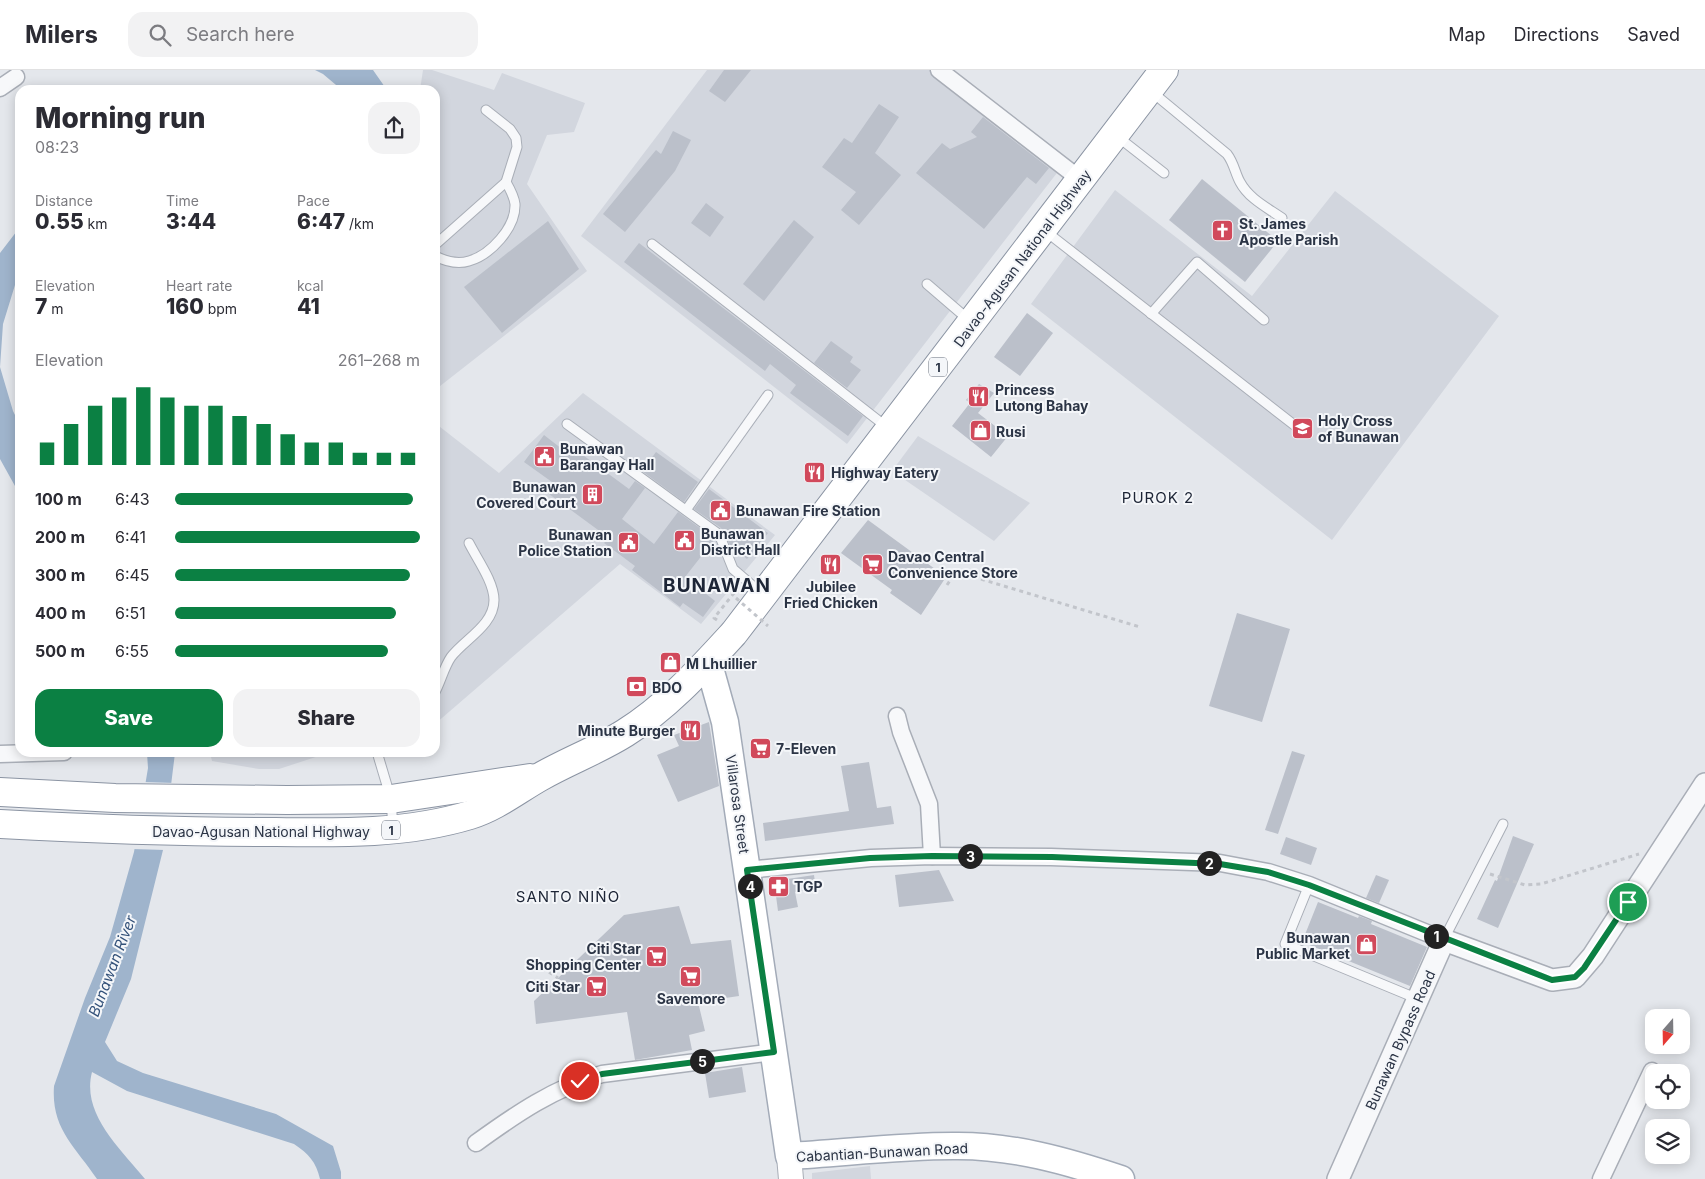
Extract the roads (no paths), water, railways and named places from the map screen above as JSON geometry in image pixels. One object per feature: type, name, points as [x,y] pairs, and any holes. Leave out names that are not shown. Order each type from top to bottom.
[{"type":"highway","name":"Davao-Agusan National Highway","points":[[0,824],[118,830],[230,832],[394,830],[426,826],[472,815],[500,802],[541,776],[575,761],[626,732],[666,702],[708,661],[754,587],[890,429],[1116,135],[1158,76]]},
{"type":"highway","name":"Davao-Agusan National Highway","points":[[0,792],[115,798],[227,800],[391,799],[541,776]]},
{"type":"main road","name":"Villarosa Street","points":[[708,661],[726,722],[790,1168]]},
{"type":"main road","name":"Cabantian-Bunawan Road","points":[[790,1168],[953,1146],[989,1148],[1039,1155],[1121,1179]]},
{"type":"street","points":[[939,70],[1081,180]]},
{"type":"street","points":[[0,88],[16,77]]},
{"type":"street","points":[[897,716],[901,732],[929,804],[932,856]]},
{"type":"street","points":[[0,754],[15,754]]},
{"type":"street","points":[[747,870],[870,858],[932,856],[1052,857],[1220,864],[1268,872],[1309,885],[1541,977],[1564,980],[1575,977],[1593,956],[1705,784]]},
{"type":"street","name":"Bunawan Bypass Road","points":[[1338,1179],[1444,940]]},
{"type":"street","points":[[476,1142],[522,1110],[580,1081],[602,1074],[774,1052]]},
{"type":"street","points":[[1601,1179],[1645,1086]]},
{"type":"lane","points":[[1158,76],[1227,154],[1233,162],[1244,189],[1282,218]]},
{"type":"lane","points":[[440,241],[506,182],[517,146],[516,138],[510,129],[486,110]]},
{"type":"lane","points":[[1116,135],[1164,173]]},
{"type":"lane","points":[[440,258],[453,262],[468,262],[495,245],[504,234],[514,214],[513,196],[506,182]]},
{"type":"lane","points":[[1043,230],[1298,428]]},
{"type":"lane","points":[[652,244],[890,429]]},
{"type":"lane","points":[[1151,314],[1197,262],[1264,320]]},
{"type":"lane","points":[[927,284],[972,323]]},
{"type":"lane","points":[[686,510],[768,395]]},
{"type":"lane","points":[[567,424],[686,510],[721,539],[729,562],[754,587]]},
{"type":"lane","points":[[440,681],[450,659],[482,627],[492,608],[494,598],[491,588],[469,543]]},
{"type":"lane","points":[[378,757],[391,799],[394,830]]},
{"type":"lane","points":[[1444,940],[1503,824]]},
{"type":"lane","points":[[1309,885],[1285,944],[1418,999]]},
{"type":"water","points":[[315,70],[373,70],[384,85],[336,85]]},
{"type":"water","points":[[15,234],[15,285],[3,324],[0,367],[0,253]]},
{"type":"water","points":[[0,367],[15,415],[15,486],[0,459]]},
{"type":"water","name":"Bunawan River","points":[[147,757],[175,757],[163,850],[131,979],[105,1042],[117,1061],[143,1073],[276,1114],[333,1146],[341,1172],[341,1179],[320,1179],[311,1159],[294,1144],[127,1091],[92,1072],[90,1087],[92,1102],[98,1116],[105,1130],[145,1179],[97,1179],[60,1126],[54,1101],[54,1086],[85,998],[110,937],[134,852],[148,768]]},
{"type":"place","name":"St. James Apostle Parish","points":[[1223,231]]},
{"type":"place","name":"Princess Lutong Bahay","points":[[979,397]]},
{"type":"place","name":"Holy Cross of Bunawan","points":[[1302,428]]},
{"type":"place","name":"Rusi","points":[[980,431]]},
{"type":"place","name":"Bunawan Barangay Hall","points":[[544,456]]},
{"type":"place","name":"Highway Eatery","points":[[815,472]]},
{"type":"place","name":"Bunawan Covered Court","points":[[592,494]]},
{"type":"place","name":"Bunawan Fire Station","points":[[720,510]]},
{"type":"place","name":"Bunawan District Hall","points":[[685,541]]},
{"type":"place","name":"Bunawan Police Station","points":[[628,542]]},
{"type":"place","name":"Jubilee Fried Chicken","points":[[831,564]]},
{"type":"place","name":"Davao Central Convenience Store","points":[[872,564]]},
{"type":"place","name":"M Lhuillier","points":[[670,663]]},
{"type":"place","name":"BDO","points":[[636,687]]},
{"type":"place","name":"Minute Burger","points":[[691,730]]},
{"type":"place","name":"7-Eleven","points":[[760,748]]},
{"type":"place","name":"TGP","points":[[778,886]]},
{"type":"place","name":"Bunawan Public Market","points":[[1366,945]]},
{"type":"place","name":"Citi Star Shopping Center","points":[[657,956]]},
{"type":"place","name":"Savemore","points":[[691,976]]},
{"type":"place","name":"Citi Star","points":[[596,986]]},
{"type":"district","name":"PUROK 2","points":[[1158,497]]},
{"type":"district","name":"BUNAWAN","points":[[717,585]]},
{"type":"district","name":"SANTO NIÑO","points":[[568,896]]}]
